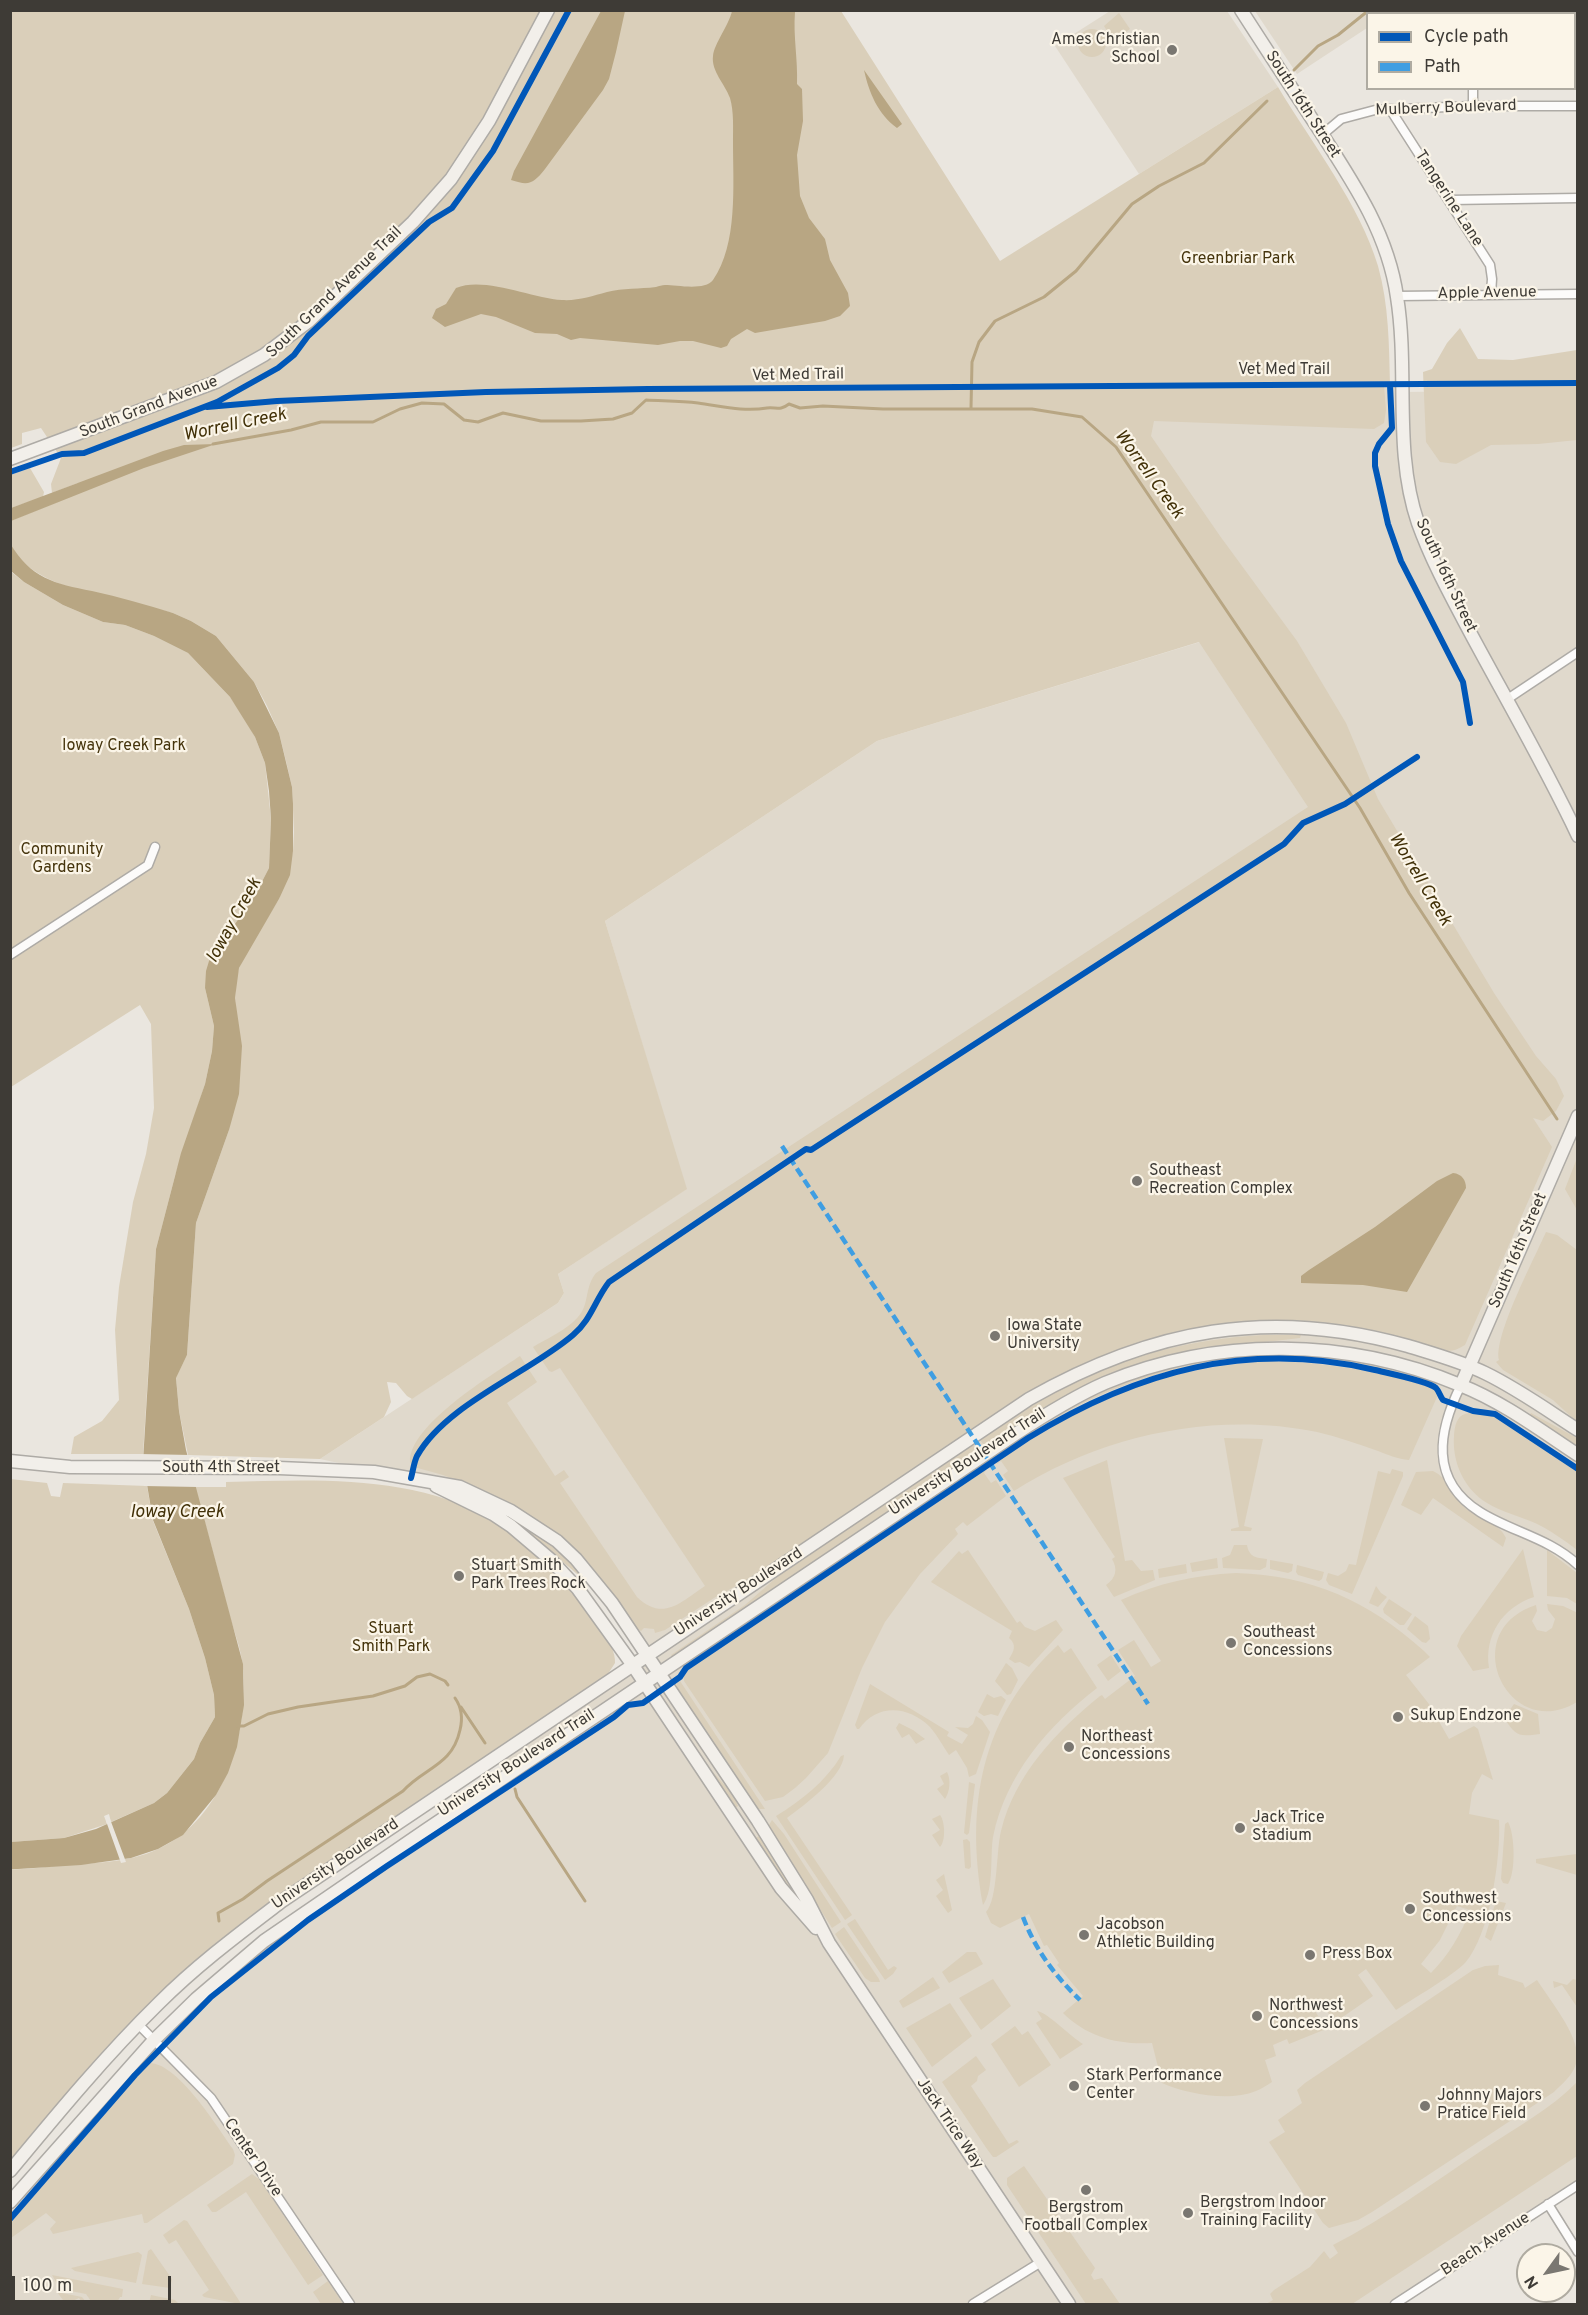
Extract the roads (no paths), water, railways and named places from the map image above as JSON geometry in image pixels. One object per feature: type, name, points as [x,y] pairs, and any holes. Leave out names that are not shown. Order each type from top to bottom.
[{"type":"main road","name":"South Grand Avenue","points":[[10,459],[216,382],[264,355],[320,312],[438,196],[477,142],[548,10]]},
{"type":"main road","name":"South 16th Street","points":[[1241,10],[1353,182],[1386,250],[1397,296],[1401,327],[1404,451],[1410,493],[1418,521],[1446,586],[1578,836]]},
{"type":"main road","name":"South 16th Street","points":[[1461,1385],[1578,1116]]},
{"type":"main road","name":"University Boulevard","points":[[10,2170],[138,2024],[220,1948],[282,1901],[1029,1399],[1093,1365],[1126,1352],[1210,1332],[1264,1326],[1347,1331],[1432,1353],[1469,1366],[1537,1402],[1578,1430]]},
{"type":"main road","name":"University Boulevard","points":[[10,2202],[154,2040],[233,1965],[296,1918],[644,1683],[1034,1422],[1072,1399],[1133,1373],[1215,1353],[1265,1348],[1306,1349],[1352,1354],[1396,1363],[1461,1385],[1527,1421],[1578,1455]]},
{"type":"main road","name":"South 4th Street","points":[[10,1461],[70,1467],[374,1472],[460,1487],[488,1499],[557,1541],[596,1582],[659,1673]]},
{"type":"main road","name":"South 4th Street","points":[[430,1482],[493,1514],[530,1541],[578,1589],[644,1683]]},
{"type":"main road","name":"Jack Trice Way","points":[[659,1673],[789,1870],[829,1943],[1070,2304]]},
{"type":"main road","name":"Jack Trice Way","points":[[644,1683],[782,1888],[829,1943]]},
{"type":"street","points":[[1473,90],[1473,106]]},
{"type":"street","name":"Mulberry Boulevard","points":[[1322,135],[1341,119],[1366,112],[1390,109],[1578,106]]},
{"type":"street","name":"Tangerine Lane","points":[[1390,109],[1490,265],[1491,294]]},
{"type":"street","points":[[1450,200],[1578,198]]},
{"type":"street","name":"Apple Avenue","points":[[1397,296],[1578,294]]},
{"type":"street","points":[[1506,700],[1578,652]]},
{"type":"street","points":[[10,955],[148,865],[155,847]]},
{"type":"street","points":[[1461,1385],[1445,1422],[1442,1446],[1447,1473],[1459,1493],[1479,1511],[1547,1542],[1578,1564]]},
{"type":"street","name":"Center Drive","points":[[138,2024],[211,2098],[350,2304]]},
{"type":"street","name":"Beach Avenue","points":[[1395,2304],[1578,2185]]},
{"type":"street","points":[[1548,2204],[1578,2252]]},
{"type":"street","points":[[974,2304],[1041,2262]]},
{"type":"water","points":[[601,11],[625,11],[609,79],[537,178],[527,183],[511,180],[514,171]]},
{"type":"water","points":[[732,11],[795,12],[797,84],[802,89],[803,121],[797,155],[800,196],[809,218],[825,239],[830,260],[848,293],[850,306],[840,316],[825,321],[755,333],[747,329],[731,339],[727,346],[721,348],[693,341],[658,345],[580,338],[571,340],[557,334],[535,333],[496,317],[481,314],[445,327],[432,318],[436,309],[446,304],[456,288],[467,285],[494,286],[568,300],[625,289],[664,285],[690,287],[704,285],[713,280],[727,249],[730,232],[733,120],[730,98],[714,67],[713,56]]},
{"type":"water","points":[[864,70],[902,124],[897,128],[875,102]]},
{"type":"water","points":[[216,444],[144,468],[11,521],[11,508],[163,451],[184,445]]},
{"type":"water","name":"Ioway Creek","points":[[10,543],[26,564],[45,578],[173,613],[216,636],[254,682],[279,733],[292,787],[293,804],[293,851],[290,875],[279,899],[239,968],[235,998],[242,1046],[239,1094],[229,1130],[196,1223],[187,1355],[176,1378],[186,1450],[243,1664],[244,1705],[237,1747],[228,1773],[216,1795],[183,1835],[158,1849],[131,1858],[81,1865],[18,1869],[11,1869],[11,1842],[64,1838],[96,1829],[154,1803],[167,1793],[194,1759],[215,1717],[214,1695],[205,1658],[189,1609],[153,1520],[143,1461],[156,1249],[181,1153],[205,1084],[212,1051],[214,1026],[205,988],[206,971],[209,961],[254,897],[269,868],[271,819],[265,763],[255,737],[230,697],[188,653],[154,636],[125,625],[103,622],[63,605],[24,582],[11,571]]},
{"type":"water","points":[[1453,1173],[1463,1178],[1466,1188],[1407,1292],[1363,1285],[1301,1283],[1301,1276],[1309,1270],[1375,1227],[1437,1181]]},
{"type":"waterway","points":[[1294,70],[1318,46],[1338,35],[1366,12]]},
{"type":"waterway","points":[[971,408],[972,362],[979,342],[995,321],[1044,297],[1076,271],[1132,204],[1159,186],[1204,163],[1267,101]]},
{"type":"waterway","name":"Worrell Creek","points":[[213,444],[291,430],[321,422],[373,422],[400,409],[422,403],[444,404],[464,420],[478,422],[503,413],[541,421],[613,419],[632,413],[646,400],[692,402],[749,409],[780,408],[789,404],[800,408],[823,406],[883,409],[1032,409],[1082,417],[1116,447],[1360,808],[1409,893],[1557,1119]]},
{"type":"waterway","points":[[238,1726],[244,1726],[268,1714],[298,1707],[373,1696],[405,1686],[417,1677],[430,1674],[445,1681],[448,1685]]},
{"type":"waterway","points":[[219,1921],[218,1913],[243,1899],[403,1791],[444,1759],[456,1742],[461,1726],[462,1717],[455,1698]]},
{"type":"waterway","points":[[461,1707],[485,1743]]},
{"type":"waterway","points":[[515,1789],[517,1797],[585,1901]]},
{"type":"place","name":"Ames Christian School","points":[[1172,50]]},
{"type":"place","name":"Southeast Recreation Complex","points":[[1137,1181]]},
{"type":"place","name":"Iowa State University","points":[[995,1336]]},
{"type":"place","name":"Stuart Smith Park Trees Rock","points":[[459,1576]]},
{"type":"place","name":"Southeast Concessions","points":[[1231,1643]]},
{"type":"place","name":"Sukup Endzone","points":[[1398,1717]]},
{"type":"place","name":"Northeast Concessions","points":[[1069,1747]]},
{"type":"place","name":"Jack Trice Stadium","points":[[1240,1828]]},
{"type":"place","name":"Southwest Concessions","points":[[1410,1909]]},
{"type":"place","name":"Jacobson Athletic Building","points":[[1084,1935]]},
{"type":"place","name":"Press Box","points":[[1310,1955]]},
{"type":"place","name":"Northwest Concessions","points":[[1257,2016]]},
{"type":"place","name":"Stark Performance Center","points":[[1074,2086]]},
{"type":"place","name":"Johnny Majors Pratice Field","points":[[1425,2106]]},
{"type":"place","name":"Bergstrom Football Complex","points":[[1086,2190]]},
{"type":"place","name":"Bergstrom Indoor Training Facility","points":[[1188,2213]]},
{"type":"park label","name":"Greenbriar Park","points":[[1238,260]]},
{"type":"park label","name":"Ioway Creek Park","points":[[124,747]]},
{"type":"park label","name":"Community Gardens","points":[[62,860]]},
{"type":"park label","name":"Stuart Smith Park","points":[[391,1639]]}]
